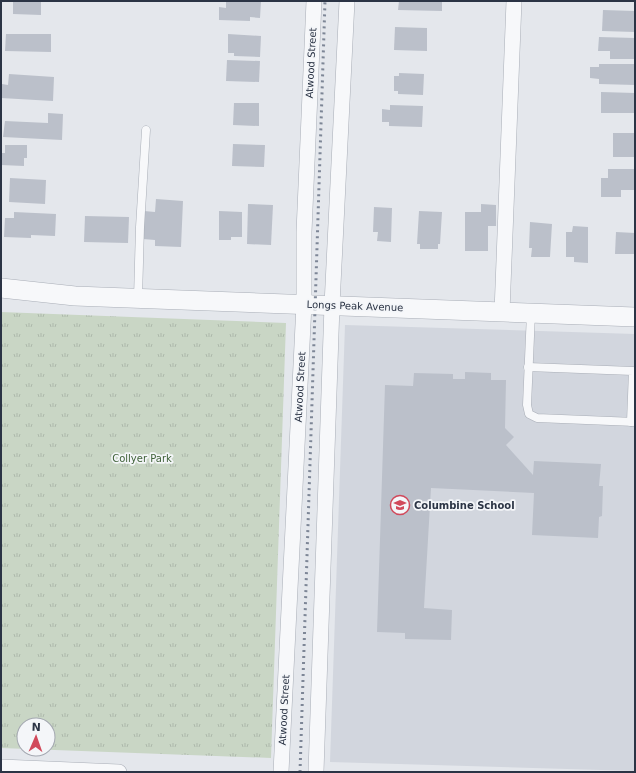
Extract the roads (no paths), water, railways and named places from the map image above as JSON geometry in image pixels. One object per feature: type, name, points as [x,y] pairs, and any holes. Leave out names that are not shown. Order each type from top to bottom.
[{"type":"street","name":"Atwood Street","points":[[281,772],[304,304],[304,232],[314,1]]},
{"type":"street","points":[[316,772],[332,305],[347,1]]},
{"type":"street","points":[[502,312],[514,1]]},
{"type":"street","name":"Longs Peak Avenue","points":[[1,288],[76,296]]},
{"type":"street","name":"Longs Peak Avenue","points":[[1,297],[76,296],[635,316]]},
{"type":"street","points":[[1,767],[119,772]]},
{"type":"lane","points":[[138,298],[140,227],[146,130]]},
{"type":"lane","points":[[528,367],[633,371],[633,422],[537,418],[529,414],[527,405],[528,367],[531,313]]},
{"type":"railway","points":[[300,772],[325,1]]},
{"type":"place","name":"Columbine School","points":[[400,505]]},
{"type":"park label","name":"Collyer Park","points":[[142,458]]}]
